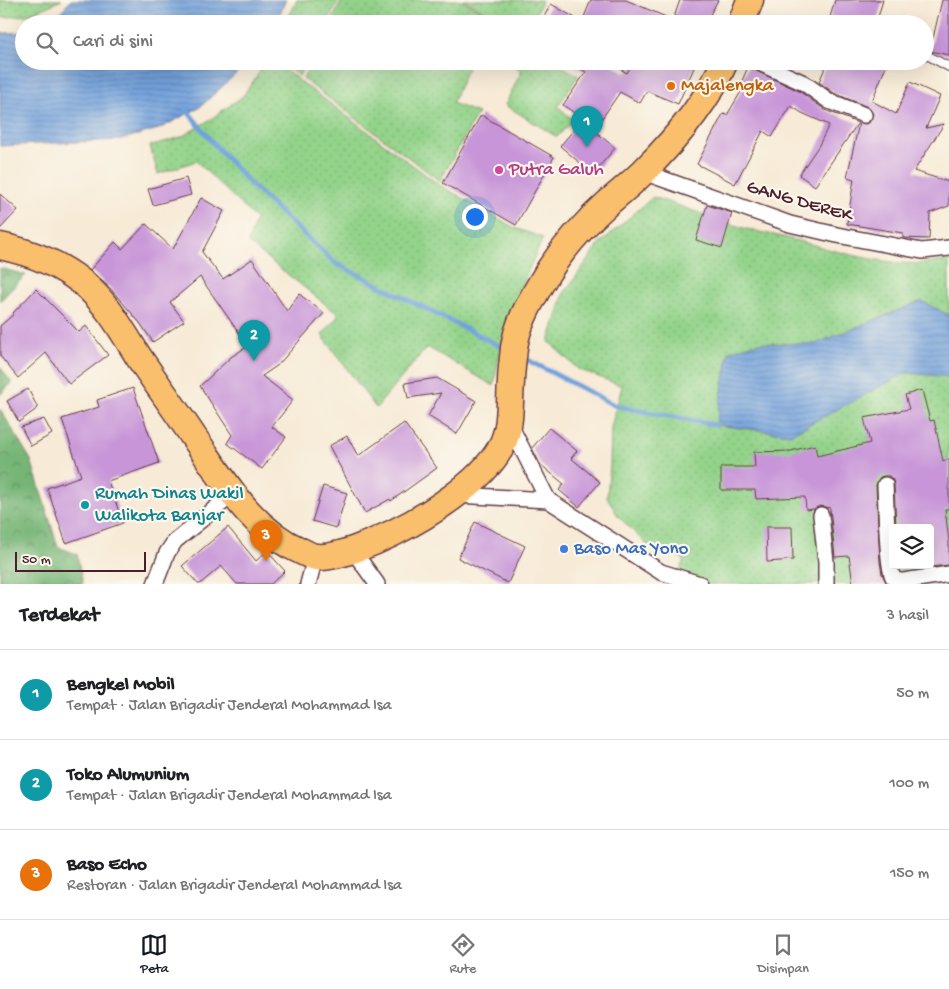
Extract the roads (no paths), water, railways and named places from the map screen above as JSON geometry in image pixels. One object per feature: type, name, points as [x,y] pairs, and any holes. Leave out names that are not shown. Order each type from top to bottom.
[{"type":"highway","points":[[744,15],[750,0]]},
{"type":"highway","points":[[0,246],[43,259],[84,284],[106,306],[140,359],[242,507],[264,530],[284,544],[316,558],[333,555],[368,544],[410,525],[455,495],[484,469],[500,449],[510,425],[514,344],[526,310],[545,275],[572,238],[643,172],[694,113],[721,70]]},
{"type":"street","points":[[775,70],[804,83],[829,101],[864,115]]},
{"type":"street","name":"GANG DEREK","points":[[643,172],[790,224],[922,251],[949,248]]},
{"type":"street","points":[[510,425],[548,500]]},
{"type":"street","points":[[884,485],[891,573],[894,579],[898,581],[949,574]]},
{"type":"street","points":[[155,584],[167,553],[175,541],[233,494]]},
{"type":"street","points":[[455,495],[548,500],[661,572],[700,584]]},
{"type":"street","points":[[821,515],[826,562],[826,584]]},
{"type":"street","points":[[352,549],[377,584]]},
{"type":"street","points":[[308,584],[316,558]]},
{"type":"lane","points":[[934,59],[949,67]]},
{"type":"water","points":[[71,0],[286,0],[279,15],[58,15]]},
{"type":"water","points":[[15,32],[15,70],[240,70],[200,107],[159,129],[119,140],[0,146],[0,33]]},
{"type":"water","points":[[921,301],[949,315],[949,377],[906,373],[791,434],[716,425],[729,351],[759,343],[815,344]]},
{"type":"waterway","points":[[186,109],[213,143],[252,186],[335,263],[506,349]]},
{"type":"waterway","points":[[520,356],[616,406],[716,425]]},
{"type":"place","name":"Majalengka","points":[[671,86]]},
{"type":"place","name":"Bengkel Mobil","points":[[587,147]]},
{"type":"place","name":"Putra Galuh","points":[[499,170]]},
{"type":"place","name":"Toko Alumunium","points":[[254,361]]},
{"type":"place","name":"Rumah Dinas Wakil Walikota Banjar","points":[[85,505]]},
{"type":"place","name":"Baso Mas Yono","points":[[564,549]]},
{"type":"place","name":"Baso Echo","points":[[266,561]]}]
